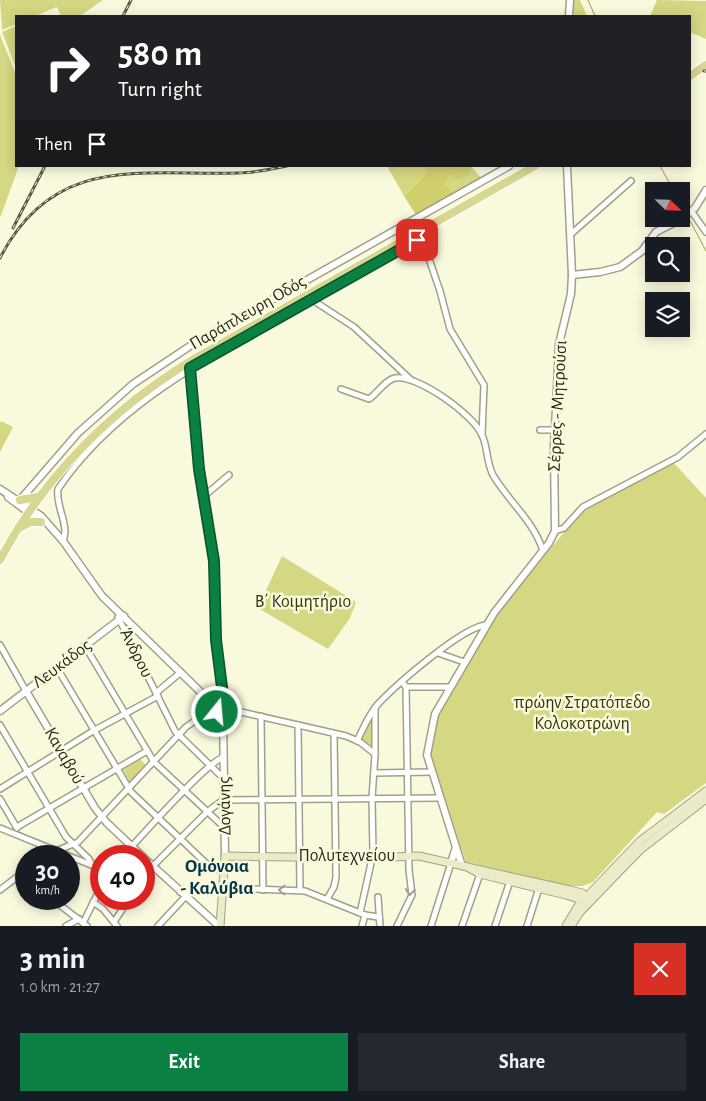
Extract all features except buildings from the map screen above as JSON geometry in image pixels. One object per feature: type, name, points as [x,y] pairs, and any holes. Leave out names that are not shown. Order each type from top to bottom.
[{"type":"main road","points":[[691,75],[706,65]]},
{"type":"main road","points":[[0,560],[29,511],[72,458],[108,422],[144,391],[170,373],[533,167]]},
{"type":"main road","points":[[20,500],[40,496]]},
{"type":"main road","points":[[17,529],[31,522],[41,522]]},
{"type":"main road","points":[[571,926],[598,884],[646,836],[706,791]]},
{"type":"main road","points":[[566,926],[571,915],[645,846],[706,799]]},
{"type":"main road","name":"Πολυτεχνείου","points":[[225,856],[373,858],[410,856],[451,863],[480,874],[587,900]]},
{"type":"main road","name":"Δογάνης","points":[[219,926],[224,888],[225,856]]},
{"type":"main road","name":"Πολυτεχνείου","points":[[464,867],[475,867],[574,891],[587,900]]},
{"type":"main road","points":[[574,891],[588,889],[598,884]]},
{"type":"main road","points":[[566,894],[571,899],[571,915]]},
{"type":"street","points":[[569,15],[570,0]]},
{"type":"street","name":"Παράπλευρη Οδός","points":[[20,500],[78,433],[133,384],[190,346],[507,167]]},
{"type":"street","name":"Σέρρες - Μητρούσι","points":[[555,532],[555,430],[559,344],[570,294],[572,275],[568,167]]},
{"type":"street","points":[[572,234],[631,182]]},
{"type":"street","points":[[706,190],[691,213],[706,232]]},
{"type":"street","points":[[572,275],[600,272],[620,267],[642,251],[661,228]]},
{"type":"street","points":[[64,541],[66,533],[58,501],[59,486],[94,443],[124,415],[162,386],[190,368],[411,242],[421,241],[438,282],[450,329],[484,385],[482,435],[492,473],[534,530],[543,551]]},
{"type":"street","points":[[315,297],[317,303],[354,327],[410,380]]},
{"type":"street","points":[[190,368],[203,497],[214,561],[216,640],[224,703],[228,709],[357,740],[375,754]]},
{"type":"street","points":[[341,389],[369,399],[391,380],[402,378],[410,380],[448,400],[482,435]]},
{"type":"street","points":[[540,430],[555,430]]},
{"type":"street","points":[[464,867],[427,755],[428,743],[437,709],[486,625],[543,551],[555,532],[564,528],[583,507],[678,457],[706,434]]},
{"type":"street","points":[[203,497],[228,475]]},
{"type":"street","points":[[0,489],[20,500],[41,522],[50,526]]},
{"type":"street","points":[[0,489],[50,526],[64,541],[102,596],[122,618],[181,672],[216,709],[223,715],[228,709]]},
{"type":"street","name":"Λευκάδος","points":[[0,711],[122,618]]},
{"type":"street","name":"Άνδρου","points":[[122,618],[157,695],[179,735],[224,776]]},
{"type":"street","points":[[357,740],[375,708],[404,685],[410,675],[469,631],[486,625]]},
{"type":"street","points":[[469,631],[477,631],[478,638]]},
{"type":"street","name":"Καναβού","points":[[0,645],[82,788],[101,817],[130,845]]},
{"type":"street","points":[[86,646],[154,762],[225,828]]},
{"type":"street","points":[[438,653],[464,662]]},
{"type":"street","points":[[56,668],[128,789],[211,868],[225,872]]},
{"type":"street","points":[[0,788],[157,695],[181,672]]},
{"type":"street","points":[[404,685],[450,687]]},
{"type":"street","points":[[397,926],[412,894],[409,773],[404,685]]},
{"type":"street","points":[[74,845],[179,735],[201,716],[224,703]]},
{"type":"street","points":[[362,926],[362,914],[373,858],[372,798],[375,754],[375,708]]},
{"type":"street","name":"Δογάνης","points":[[223,715],[225,856]]},
{"type":"street","points":[[261,716],[263,890]]},
{"type":"street","points":[[0,724],[72,845]]},
{"type":"street","points":[[298,725],[300,890]]},
{"type":"street","points":[[328,899],[335,883],[336,858],[334,734]]},
{"type":"street","points":[[17,827],[147,751]]},
{"type":"street","points":[[134,845],[210,765],[224,757]]},
{"type":"street","points":[[374,773],[432,772]]},
{"type":"street","points":[[155,864],[207,812],[225,800],[440,798]]},
{"type":"street","points":[[0,799],[17,827],[17,834]]},
{"type":"street","points":[[0,828],[43,845]]},
{"type":"street","points":[[430,926],[456,847]]},
{"type":"street","points":[[80,852],[90,862]]},
{"type":"street","name":"Καναβού","points":[[155,868],[219,926]]},
{"type":"street","points":[[462,926],[480,874]]},
{"type":"street","points":[[0,890],[15,879]]},
{"type":"street","points":[[495,926],[510,882]]},
{"type":"street","points":[[158,926],[183,894],[224,888],[300,890],[328,899],[362,914],[378,917]]},
{"type":"street","points":[[527,926],[539,888]]},
{"type":"street","points":[[378,898],[380,926]]},
{"type":"street","points":[[66,910],[83,923]]},
{"type":"street","points":[[83,923],[90,910]]},
{"type":"street","points":[[105,910],[116,924],[123,910]]},
{"type":"street","points":[[66,926],[83,923]]},
{"type":"green space","points":[[0,0],[103,0],[81,15],[61,15],[57,7],[37,15],[15,15],[15,24],[2,30]]},
{"type":"green space","points":[[571,0],[580,0],[587,15],[571,15]]},
{"type":"green space","points":[[657,0],[706,1],[706,39],[691,32],[691,15],[650,15]]},
{"type":"green space","points":[[15,26],[15,65],[2,32]]},
{"type":"green space","points":[[0,35],[15,72],[15,167],[19,167],[0,218]]},
{"type":"green space","points":[[388,167],[423,167],[426,171],[425,175],[404,196]]},
{"type":"green space","points":[[465,167],[472,167],[482,179],[455,194],[444,184],[446,176],[450,175],[456,180],[465,176],[467,170]]},
{"type":"green space","points":[[1,421],[13,427],[0,452],[0,423]]},
{"type":"green space","name":"πρώην Στρατόπεδο Κολοκοτρώνη","points":[[673,462],[706,498],[706,783],[664,814],[657,812],[593,882],[583,886],[568,886],[466,862],[430,755],[439,712],[498,612],[574,520],[595,503]]},
{"type":"green space","name":"Β΄ Κοιμητήριο","points":[[282,556],[356,602],[350,618],[328,649],[258,608]]},
{"type":"green space","points":[[372,719],[373,747],[361,739]]},
{"type":"green space","points":[[140,759],[146,765],[130,782],[123,770]]},
{"type":"shaded area","points":[[423,167],[465,167],[471,170],[469,175],[456,180],[450,175],[447,176],[449,179],[444,184],[455,194],[416,215],[404,196],[425,175],[426,171]]},
{"type":"waterway","points":[[588,0],[595,15]]},
{"type":"waterway","points":[[661,167],[669,182]]},
{"type":"waterway","points":[[690,221],[706,251]]},
{"type":"railway","points":[[124,15],[131,0]]},
{"type":"railway","points":[[13,228],[44,167]]},
{"type":"railway","points":[[0,258],[22,224],[46,201],[74,186],[103,177],[135,174],[244,173],[282,167]]},
{"type":"district","name":"Ομόνοια - Καλύβια","points":[[217,877]]},
{"type":"route","points":[[217,712],[217,706],[220,703],[224,703],[216,640],[214,561],[199,469],[190,368],[417,240]]}]
